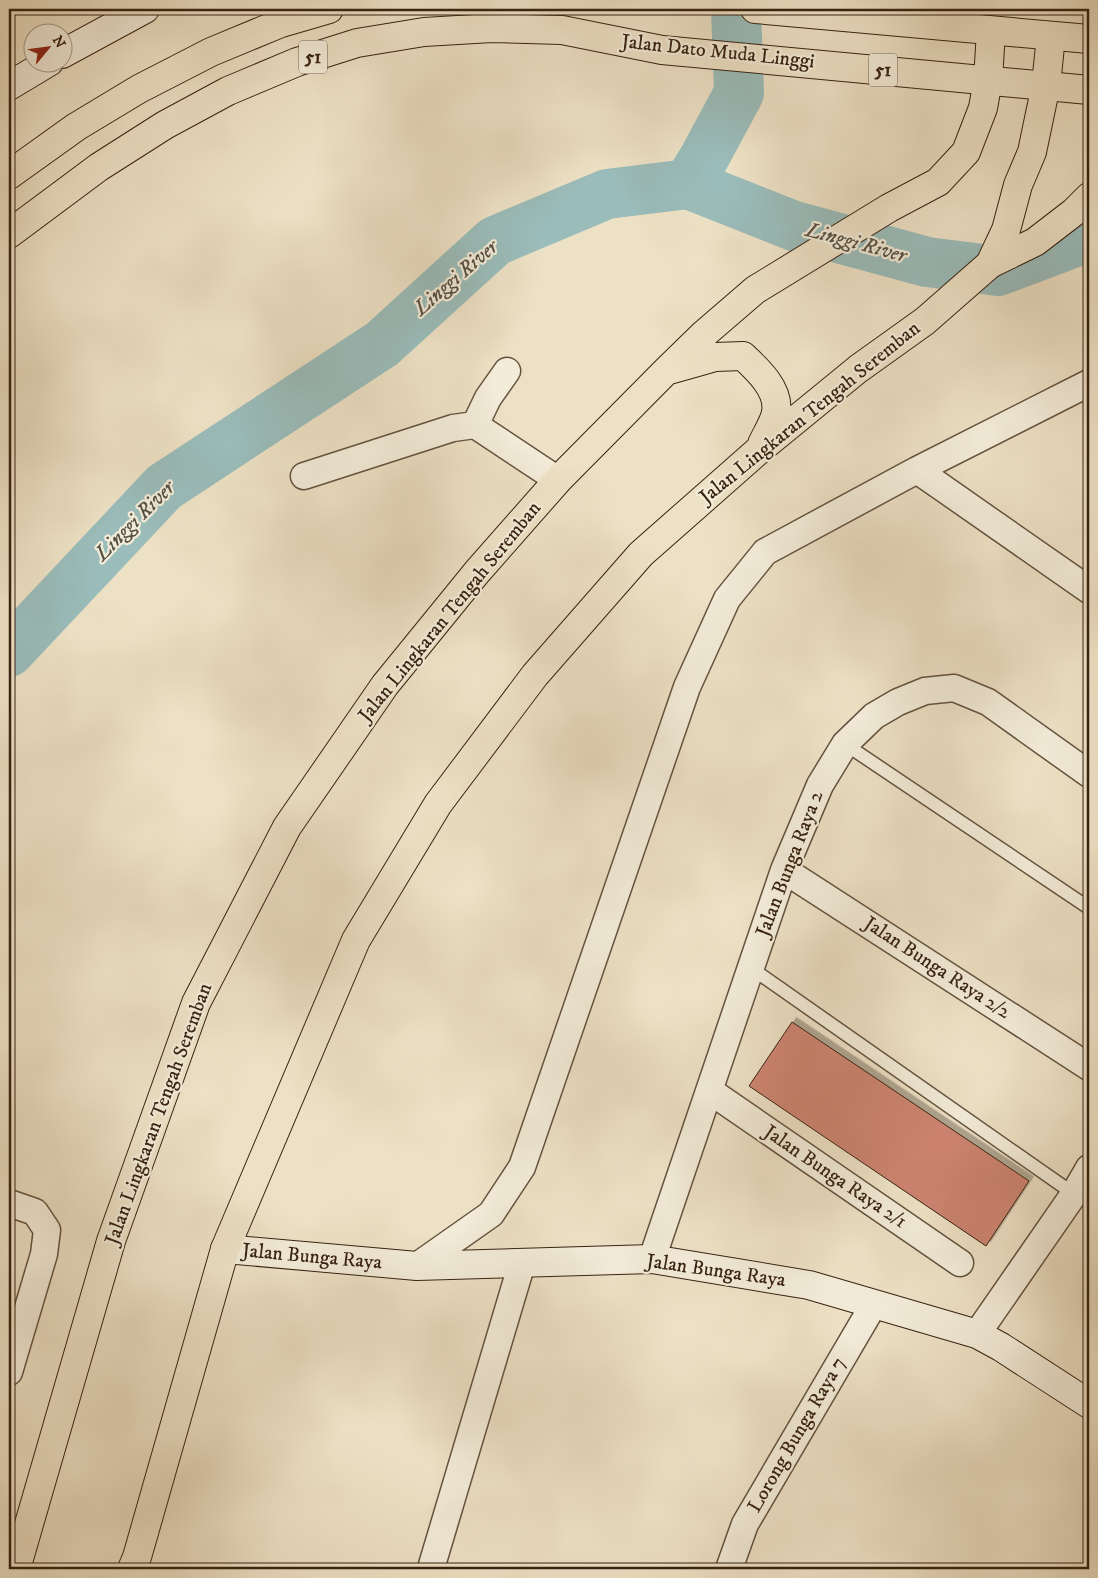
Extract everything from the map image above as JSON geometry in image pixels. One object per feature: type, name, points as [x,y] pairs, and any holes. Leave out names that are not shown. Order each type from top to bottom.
[{"type":"main road","name":"51","points":[[9,175],[76,127],[155,80],[220,48],[282,23],[329,9]]},
{"type":"main road","points":[[768,10],[1089,39]]},
{"type":"main road","name":"Jalan Dato Muda Linggi","points":[[9,234],[99,167],[165,125],[228,91],[297,62],[357,43],[424,32],[492,28],[562,30],[662,50],[1089,90]]},
{"type":"main road","name":"Jalan Lingkaran Tengah Seremban","points":[[16,1569],[111,1241],[196,1004],[287,827],[379,693],[477,572],[558,480],[667,370],[704,334],[755,290],[889,208],[938,182],[966,152],[983,108],[988,80],[991,31]]},
{"type":"main road","name":"Jalan Lingkaran Tengah Seremban","points":[[132,1569],[140,1548],[225,1249],[356,940],[438,804],[535,675],[641,554],[759,450],[858,369],[925,320],[990,264],[1006,230],[1018,186],[1032,152],[1046,86],[1051,36]]},
{"type":"main road","points":[[990,264],[1035,242],[1074,212],[1089,197]]},
{"type":"main road","points":[[667,370],[715,357],[743,356],[762,374],[774,393],[776,411],[759,450]]},
{"type":"street","points":[[72,49],[145,9]]},
{"type":"street","points":[[9,86],[32,72]]},
{"type":"street","points":[[474,424],[488,398],[507,371]]},
{"type":"street","points":[[417,1266],[491,1214],[522,1167],[687,688],[727,599],[765,552],[917,470],[1089,383]]},
{"type":"street","points":[[304,476],[453,428],[474,424],[558,480]]},
{"type":"street","points":[[917,470],[1089,590]]},
{"type":"street","name":"Jalan Bunga Raya 2","points":[[652,1259],[784,870],[820,785],[846,744],[874,716],[898,702],[925,692],[954,688],[988,702],[1089,774]]},
{"type":"street","name":"Jalan Bunga Raya 2/2","points":[[784,870],[1089,1067]]},
{"type":"street","name":"Jalan Bunga Raya 2/1","points":[[710,1091],[960,1263]]},
{"type":"street","points":[[977,1334],[1074,1194],[1089,1168]]},
{"type":"street","points":[[9,1203],[36,1212],[47,1230],[44,1254],[11,1357]]},
{"type":"street","name":"Jalan Bunga Raya","points":[[225,1249],[417,1266],[652,1259],[809,1285],[977,1334],[1002,1347],[1089,1404]]},
{"type":"street","points":[[432,1565],[522,1263]]},
{"type":"street","name":"Lorong Bunga Raya 7","points":[[729,1569],[745,1524],[874,1304]]},
{"type":"lane","points":[[846,744],[1089,908]]},
{"type":"lane","points":[[751,968],[1074,1194]]},
{"type":"building","points":[[792,1022],[1029,1181],[986,1246],[749,1086]]},
{"type":"waterway","points":[[688,184],[739,93],[736,9]]},
{"type":"waterway","name":"Linggi River","points":[[9,652],[164,487],[382,344],[495,241],[607,194],[688,184],[794,226],[927,262],[998,271],[1083,239],[1089,239]]}]
